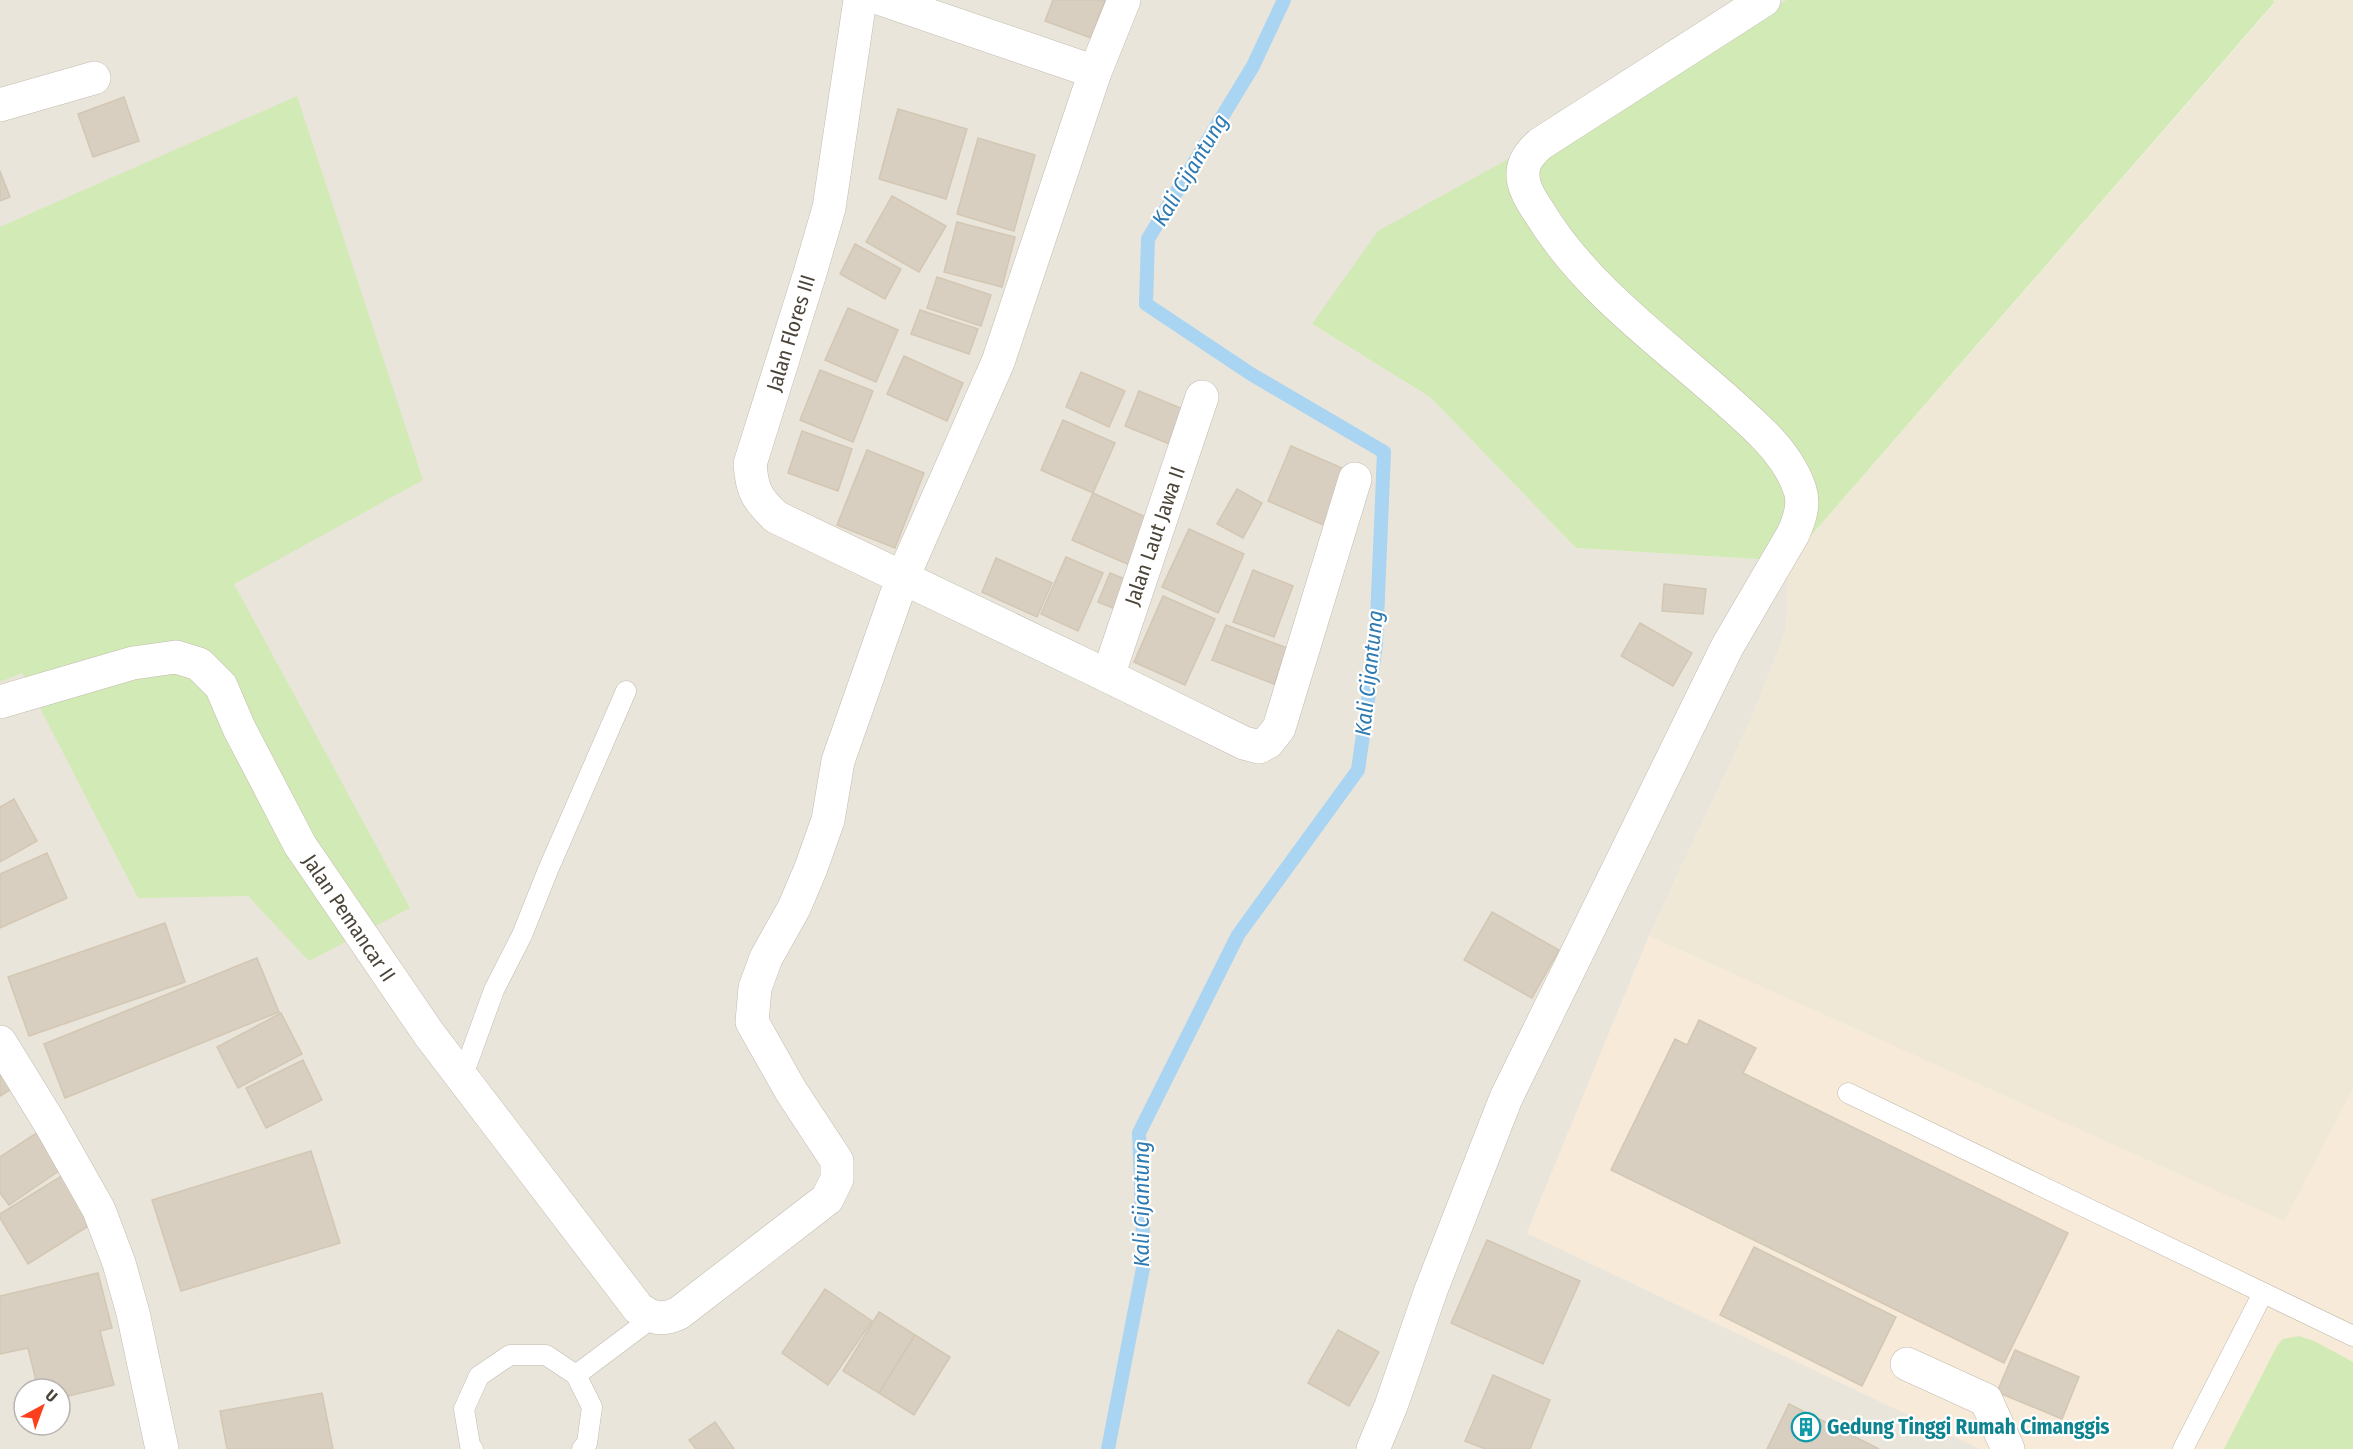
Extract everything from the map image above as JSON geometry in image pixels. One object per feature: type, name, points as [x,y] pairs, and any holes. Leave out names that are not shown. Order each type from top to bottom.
[{"type":"street","name":"Jalan Flores III","points":[[860,0],[829,208],[750,464],[751,483],[759,500],[776,517],[902,579],[1108,675],[1244,743],[1259,747],[1268,742],[1279,728],[1355,479]]},
{"type":"street","points":[[884,0],[1095,72]]},
{"type":"street","points":[[652,1318],[667,1319],[679,1313],[827,1199],[837,1179],[837,1161],[791,1090],[752,1022],[755,988],[766,958],[794,908],[812,868],[828,820],[838,761],[902,579],[998,362],[1095,72],[1124,0]]},
{"type":"street","points":[[1373,1449],[1391,1406],[1431,1290],[1506,1098],[1727,647],[1793,534],[1799,521],[1801,507],[1801,493],[1794,476],[1768,439],[1602,289],[1570,256],[1551,231],[1529,195],[1523,175],[1524,166],[1533,150],[1540,144],[1764,0]]},
{"type":"street","points":[[0,105],[94,78]]},
{"type":"street","name":"Jalan Laut Jawa II","points":[[1108,675],[1202,397]]},
{"type":"street","name":"Jalan Pemancar II","points":[[0,702],[133,663],[176,657],[199,664],[221,686],[239,728],[300,845],[429,1034],[638,1308],[652,1318]]},
{"type":"street","points":[[0,1042],[51,1125],[99,1210],[119,1263],[133,1313],[162,1449]]},
{"type":"street","points":[[1907,1365],[1986,1400],[2008,1449]]},
{"type":"lane","points":[[462,1078],[494,990],[522,935],[626,691]]},
{"type":"lane","points":[[1848,1093],[2353,1336]]},
{"type":"lane","points":[[2183,1449],[2263,1293]]},
{"type":"lane","points":[[576,1375],[652,1318]]},
{"type":"lane","points":[[473,1449],[470,1445],[464,1409],[479,1376],[510,1355],[546,1355],[576,1375],[592,1407],[587,1443],[582,1449]]},
{"type":"shaded area","points":[[0,0],[1786,0],[1312,324],[1430,397],[1576,548],[1789,561],[1786,631],[1750,722],[1649,936],[1527,1233],[1980,1449],[0,1449]]},
{"type":"shaded area","points":[[2273,0],[2353,0],[2353,1089],[2284,1221],[1649,936],[1750,722],[1786,631],[1789,561],[2274,4]]},
{"type":"shaded area","points":[[1649,936],[2284,1220],[2353,1089],[2353,1449],[1980,1449],[1527,1233]]},
{"type":"green space","points":[[1786,0],[2273,0],[2274,3],[1789,561],[1576,548],[1430,397],[1312,324],[1378,231],[1751,25]]},
{"type":"green space","points":[[297,96],[423,480],[234,584],[410,908],[309,961],[248,896],[138,898],[22,673],[0,682],[0,227]]},
{"type":"green space","points":[[2299,1336],[2314,1341],[2353,1362],[2353,1449],[2224,1449],[2277,1346],[2283,1339]]},
{"type":"building","points":[[1053,0],[1105,0],[1091,38],[1045,21]]},
{"type":"building","points":[[124,97],[139,141],[93,157],[78,114]]},
{"type":"building","points":[[898,109],[967,129],[946,199],[879,179]]},
{"type":"building","points":[[978,138],[1035,155],[1014,231],[957,214]]},
{"type":"building","points":[[0,171],[10,197],[0,201]]},
{"type":"building","points":[[892,196],[946,226],[919,272],[866,242]]},
{"type":"building","points":[[957,222],[1015,237],[1002,287],[944,272]]},
{"type":"building","points":[[855,244],[901,269],[885,299],[840,274]]},
{"type":"building","points":[[937,277],[991,295],[981,326],[927,308]]},
{"type":"building","points":[[848,308],[898,330],[876,382],[825,360]]},
{"type":"building","points":[[920,310],[978,329],[969,354],[911,334]]},
{"type":"building","points":[[904,356],[963,383],[947,421],[887,394]]},
{"type":"building","points":[[820,370],[873,391],[853,442],[800,420]]},
{"type":"building","points":[[1081,372],[1125,391],[1109,427],[1066,407]]},
{"type":"building","points":[[1139,391],[1195,414],[1182,449],[1125,426]]},
{"type":"building","points":[[1063,420],[1115,443],[1093,493],[1041,470]]},
{"type":"building","points":[[802,431],[852,449],[838,491],[788,473]]},
{"type":"building","points":[[1291,446],[1351,472],[1328,527],[1268,501]]},
{"type":"building","points":[[867,450],[924,473],[895,548],[837,525]]},
{"type":"building","points":[[1237,489],[1262,503],[1243,538],[1217,524]]},
{"type":"building","points":[[1093,493],[1152,520],[1132,566],[1072,540]]},
{"type":"building","points":[[1189,529],[1244,554],[1218,613],[1162,587]]},
{"type":"building","points":[[1066,557],[1103,573],[1078,631],[1041,614]]},
{"type":"building","points":[[996,558],[1052,583],[1037,617],[982,592]]},
{"type":"building","points":[[1253,570],[1293,586],[1274,637],[1233,622]]},
{"type":"building","points":[[1110,573],[1135,583],[1123,612],[1098,602]]},
{"type":"building","points":[[1664,584],[1706,589],[1703,614],[1662,611]]},
{"type":"building","points":[[1163,596],[1215,619],[1185,685],[1134,662]]},
{"type":"building","points":[[1640,623],[1692,653],[1673,686],[1621,656]]},
{"type":"building","points":[[1226,625],[1287,648],[1274,684],[1212,660]]},
{"type":"building","points":[[14,799],[37,841],[0,862],[0,807]]},
{"type":"building","points":[[47,853],[67,898],[0,928],[0,874]]},
{"type":"building","points":[[1492,912],[1559,950],[1532,998],[1464,960]]},
{"type":"building","points":[[165,923],[185,982],[29,1036],[8,977]]},
{"type":"building","points":[[257,958],[279,1012],[65,1098],[44,1044]]},
{"type":"building","points":[[281,1013],[302,1054],[238,1088],[217,1047]]},
{"type":"building","points":[[1699,1020],[1756,1048],[1743,1073],[2068,1233],[2004,1363],[1611,1170],[1675,1039],[1687,1045]]},
{"type":"building","points":[[303,1060],[322,1100],[266,1128],[246,1088]]},
{"type":"building","points":[[0,1068],[13,1088],[0,1096]]},
{"type":"building","points":[[38,1132],[63,1168],[9,1205],[0,1193],[0,1157]]},
{"type":"building","points":[[311,1151],[340,1243],[181,1291],[152,1200]]},
{"type":"building","points":[[68,1172],[98,1220],[28,1264],[0,1218],[0,1214]]},
{"type":"building","points":[[1487,1240],[1580,1281],[1543,1364],[1451,1323]]},
{"type":"building","points":[[1754,1247],[1896,1317],[1862,1386],[1720,1315]]},
{"type":"building","points":[[98,1273],[112,1328],[100,1331],[114,1385],[72,1395],[72,1377],[35,1377],[28,1348],[0,1354],[0,1296]]},
{"type":"building","points":[[825,1289],[872,1321],[828,1385],[782,1353]]},
{"type":"building","points":[[879,1312],[915,1335],[879,1393],[843,1371]]},
{"type":"building","points":[[1338,1330],[1379,1352],[1349,1406],[1308,1383]]},
{"type":"building","points":[[915,1335],[950,1357],[914,1415],[879,1393]]},
{"type":"building","points":[[2015,1350],[2079,1377],[2062,1419],[1997,1392]]},
{"type":"building","points":[[1493,1375],[1550,1400],[1530,1449],[1485,1449],[1465,1441]]},
{"type":"building","points":[[322,1393],[333,1449],[227,1449],[220,1411]]},
{"type":"building","name":"Gedung Tinggi Rumah Cimanggis","points":[[1789,1404],[1879,1449],[1767,1449]]},
{"type":"building","points":[[715,1422],[734,1449],[696,1449],[689,1440]]},
{"type":"waterway","name":"Kali Cijantung","points":[[1108,1449],[1144,1263],[1139,1133],[1238,935],[1358,770],[1376,644],[1384,452],[1251,374],[1146,304],[1148,239],[1253,66],[1284,0]]},
{"type":"place","name":"Gedung Tinggi Rumah Cimanggis","points":[[1806,1427]]}]
